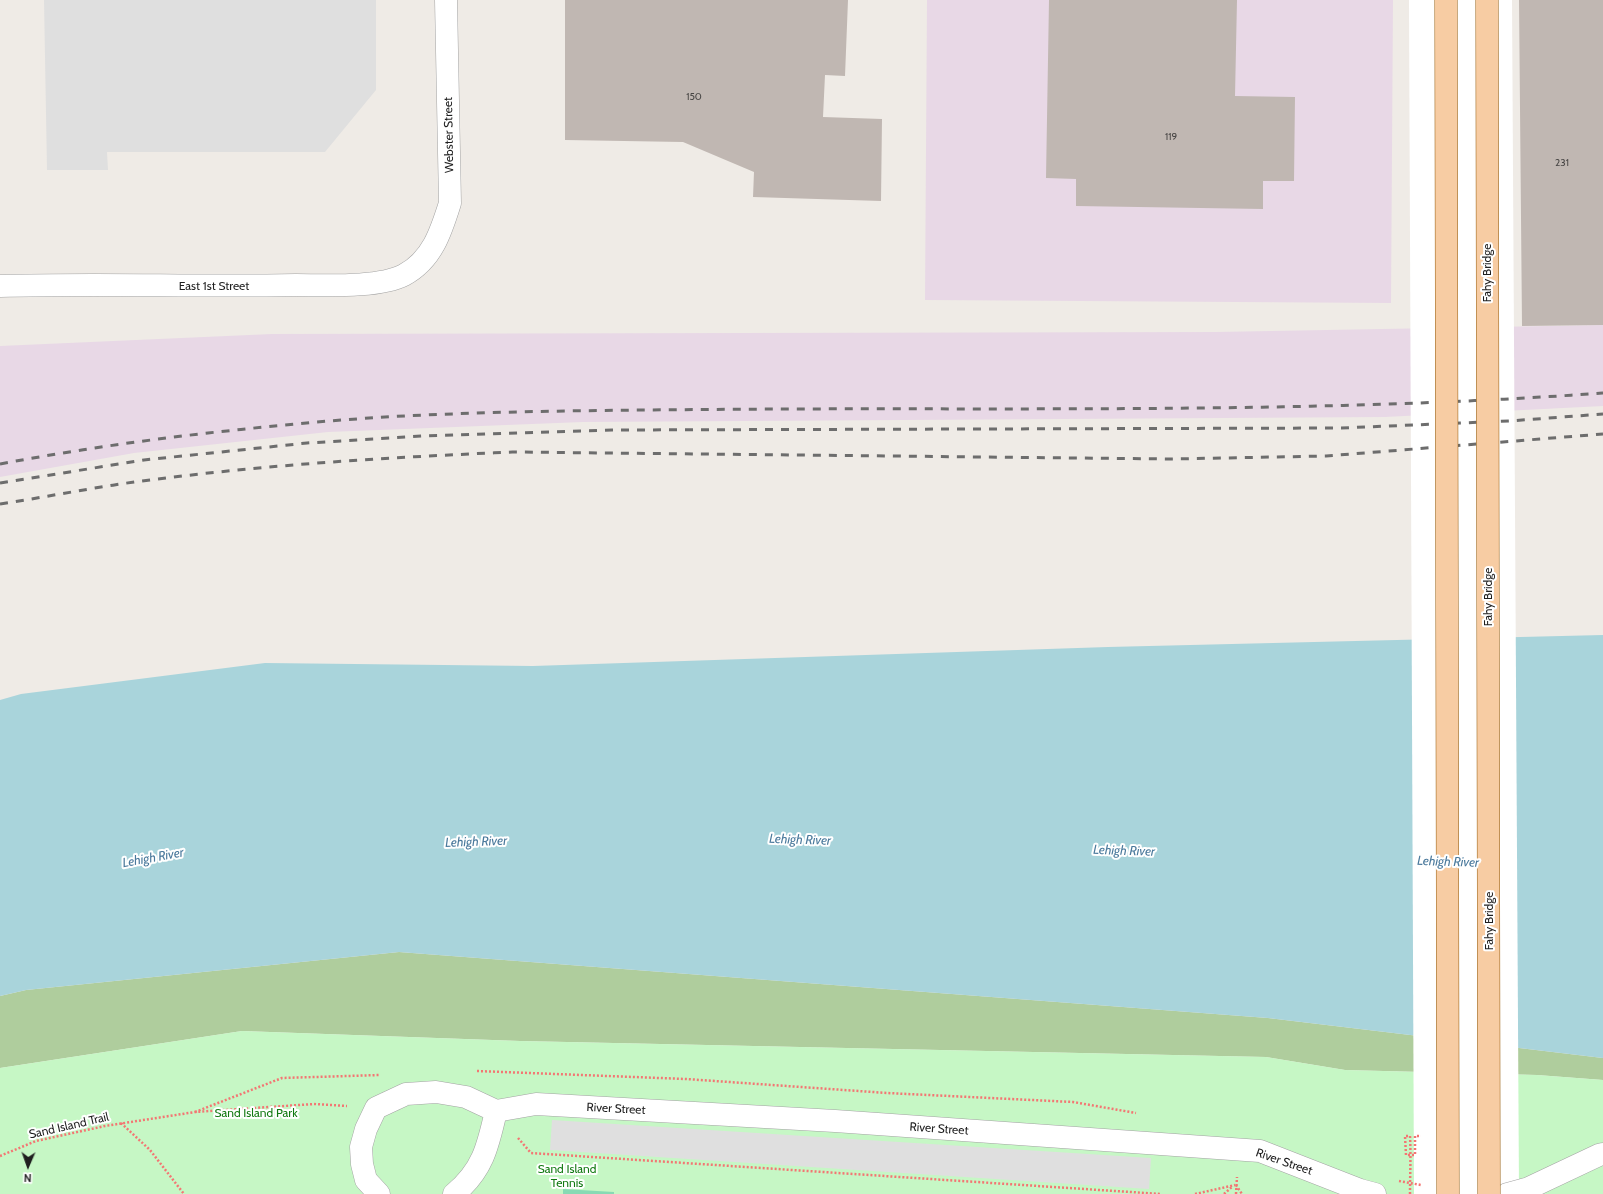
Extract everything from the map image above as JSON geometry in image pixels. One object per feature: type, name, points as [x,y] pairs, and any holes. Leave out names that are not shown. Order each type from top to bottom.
[{"type":"main road","points":[[1446,0],[1448,1194]]},
{"type":"main road","name":"Fahy Bridge","points":[[1487,0],[1490,1194]]},
{"type":"street","name":"Webster Street","points":[[422,262],[440,235],[450,203],[446,0]]},
{"type":"street","name":"East 1st Street","points":[[0,286],[228,287],[382,283],[403,275],[422,262]]},
{"type":"street","points":[[379,1194],[366,1180],[362,1164],[361,1147],[366,1129],[376,1108],[406,1094],[436,1092],[466,1097],[496,1111],[484,1156],[466,1184],[454,1194]]},
{"type":"street","name":"River Street","points":[[496,1111],[536,1104],[842,1122],[1260,1151],[1374,1194]]},
{"type":"street","points":[[1507,1194],[1529,1188],[1603,1154]]},
{"type":"path","name":"Sand Island Trail","points":[[0,1156],[36,1141],[121,1123],[194,1112],[314,1104],[376,1108]]},
{"type":"path","points":[[496,1111],[531,1153],[1161,1194]]},
{"type":"path","name":"Sand Island Trail","points":[[121,1123],[150,1150],[184,1194]]},
{"type":"path","points":[[1410,1194],[1410,1184],[1410,1177],[1410,1171],[1410,1164],[1410,1158],[1410,1151],[1410,1136],[1406,1136],[1406,1155],[1410,1155],[1415,1155],[1414,1136],[1428,1136]]},
{"type":"path","points":[[1195,1194],[1235,1185]]},
{"type":"path","points":[[1224,1194],[1235,1185]]},
{"type":"path","points":[[1235,1185],[1242,1194]]},
{"type":"shaded area","points":[[44,0],[376,0],[376,90],[325,152],[107,152],[108,170],[47,170]]},
{"type":"shaded area","points":[[927,0],[1393,0],[1391,303],[925,300]]},
{"type":"shaded area","points":[[1603,325],[1603,406],[1385,417],[583,422],[328,432],[134,453],[0,477],[0,346],[272,334],[1216,332]]},
{"type":"shaded area","points":[[552,1120],[1151,1158],[1149,1189],[550,1150]]},
{"type":"green space","points":[[399,952],[1268,1018],[1603,1058],[1603,1080],[1537,1075],[1345,1070],[1266,1057],[520,1041],[242,1031],[0,1068],[0,996],[26,990]]},
{"type":"green space","name":"Sand Island Park","points":[[242,1031],[520,1041],[1266,1057],[1345,1070],[1537,1075],[1603,1080],[1603,1194],[0,1194],[0,1068]]},
{"type":"green space","points":[[563,1189],[614,1192],[614,1194],[563,1194]]},
{"type":"water","name":"Lehigh River","points":[[1603,635],[1603,1058],[1268,1018],[399,952],[26,990],[0,996],[0,700],[21,694],[265,663],[533,666],[1108,647]]},
{"type":"pier","points":[[1409,0],[1512,0],[1519,1194],[1414,1194]]},
{"type":"building","points":[[565,0],[848,0],[845,76],[825,75],[823,117],[882,119],[881,201],[753,197],[754,172],[683,142],[565,140]]},
{"type":"building","points":[[1049,0],[1237,0],[1235,96],[1295,97],[1294,181],[1263,181],[1263,209],[1076,206],[1076,179],[1046,178]]},
{"type":"building","points":[[1519,0],[1603,0],[1603,325],[1522,326]]},
{"type":"railway","points":[[0,464],[156,439],[208,433],[316,422],[425,415],[642,410],[1292,407],[1396,404],[1603,393]]},
{"type":"railway","points":[[0,483],[144,460],[307,443],[423,436],[612,430],[1341,428],[1509,421],[1603,414]]},
{"type":"railway","points":[[0,504],[138,481],[247,469],[425,456],[514,452],[1172,459],[1326,456],[1603,434]]},
{"type":"park label","name":"Sand Island Tennis","points":[[567,1176]]}]
